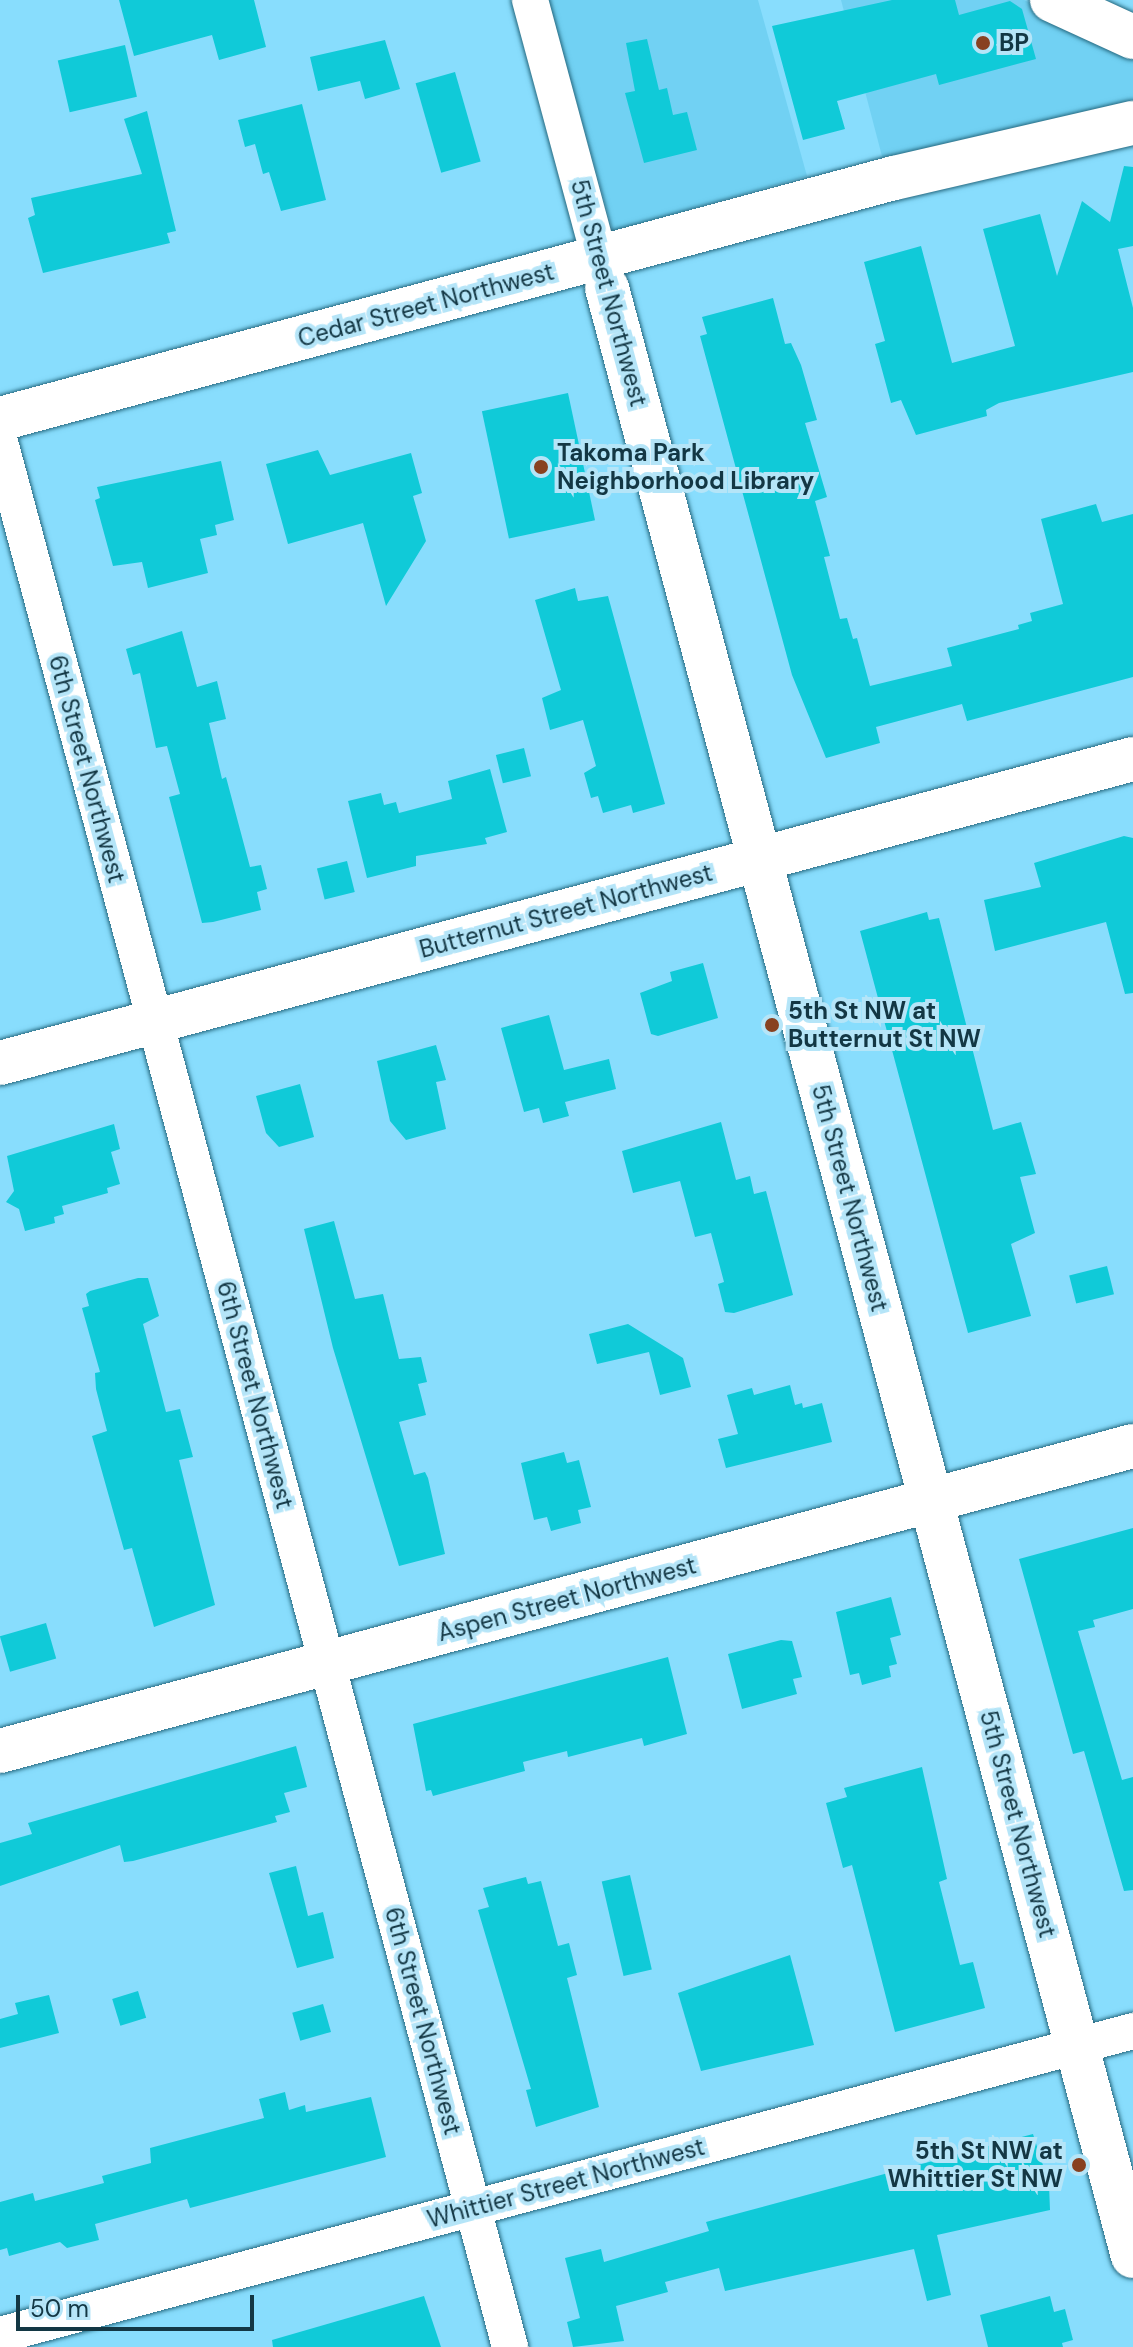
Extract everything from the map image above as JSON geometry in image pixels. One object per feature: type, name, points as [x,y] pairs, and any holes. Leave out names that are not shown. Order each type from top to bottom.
[{"type":"street","name":"5th Street Northwest","points":[[530,0],[1133,2256]]},
{"type":"street","points":[[1052,0],[1133,37]]},
{"type":"street","name":"Cedar Street Northwest","points":[[0,419],[603,273],[906,175],[1133,123]]},
{"type":"street","name":"6th Street Northwest","points":[[0,442],[510,2347]]},
{"type":"street","name":"Butternut Street Northwest","points":[[0,1063],[1133,759]]},
{"type":"street","name":"Aspen Street Northwest","points":[[0,1751],[1133,1446]]},
{"type":"street","name":"Whittier Street Northwest","points":[[0,2335],[68,2332],[473,2207],[1133,2031]]},
{"type":"shaded area","points":[[548,0],[758,0],[807,176],[613,231]]},
{"type":"shaded area","points":[[841,0],[1024,0],[1133,51],[1133,100],[883,160]]},
{"type":"building","points":[[119,0],[254,0],[266,47],[219,60],[212,35],[134,56]]},
{"type":"building","points":[[892,0],[955,0],[959,15],[1010,1],[1022,9],[1036,59],[939,85],[936,74],[837,101],[845,129],[803,140],[772,26]]},
{"type":"building","points":[[647,39],[659,90],[667,88],[673,115],[687,112],[697,150],[644,163],[625,93],[635,91],[626,43]]},
{"type":"building","points":[[385,40],[400,89],[365,99],[360,81],[318,91],[310,57]]},
{"type":"building","points":[[125,45],[137,97],[70,112],[58,61]]},
{"type":"building","points":[[455,72],[481,161],[441,173],[416,83]]},
{"type":"building","points":[[302,104],[326,200],[281,211],[269,172],[263,174],[255,144],[245,147],[238,120]]},
{"type":"building","points":[[147,111],[176,231],[167,233],[170,243],[43,273],[28,218],[35,215],[31,198],[142,174],[124,119]]},
{"type":"building","points":[[1124,166],[1133,167],[1133,246],[1118,249],[1133,308],[1133,372],[999,403],[986,410],[987,416],[916,435],[901,400],[891,403],[875,344],[885,341],[864,262],[921,246],[952,363],[1015,346],[983,229],[1040,214],[1057,276],[1082,201],[1110,222]]},
{"type":"building","points":[[773,298],[785,344],[791,343],[801,365],[817,420],[805,423],[827,497],[815,501],[830,556],[824,557],[840,619],[847,618],[853,639],[857,638],[870,686],[952,666],[947,648],[1019,629],[1018,625],[1032,621],[1030,613],[1063,604],[1041,519],[1096,504],[1102,522],[1133,514],[1133,677],[967,721],[962,704],[876,727],[880,743],[826,758],[792,675],[700,336],[707,334],[702,317]]},
{"type":"building","name":"Takoma Park Neighborhood Library","points":[[568,393],[595,520],[509,538],[482,411]]},
{"type":"building","points":[[318,450],[330,475],[411,453],[422,493],[413,496],[426,541],[386,606],[363,523],[288,544],[266,464]]},
{"type":"building","points":[[221,461],[234,520],[215,525],[217,535],[200,539],[208,573],[148,588],[142,562],[113,566],[95,500],[100,498],[97,487]]},
{"type":"building","points":[[575,588],[578,601],[608,596],[665,804],[633,813],[631,805],[603,813],[598,796],[591,798],[584,773],[596,766],[583,720],[550,730],[542,698],[561,690],[535,600]]},
{"type":"building","points":[[182,631],[197,687],[217,681],[226,719],[209,723],[222,779],[226,777],[250,867],[261,865],[267,889],[257,892],[261,910],[202,923],[169,797],[180,794],[167,746],[156,748],[140,673],[133,675],[126,649]]},
{"type":"building","points":[[524,748],[531,776],[503,783],[496,755]]},
{"type":"building","points":[[490,769],[507,832],[485,838],[487,844],[416,856],[416,866],[367,878],[348,801],[381,793],[384,805],[396,802],[399,813],[452,799],[448,781]]},
{"type":"building","points":[[1124,836],[1133,838],[1133,993],[1125,994],[1106,922],[995,951],[984,900],[1041,887],[1034,863]]},
{"type":"building","points":[[347,861],[355,892],[325,900],[317,868]]},
{"type":"building","points":[[927,912],[929,920],[939,918],[993,1130],[1021,1122],[1036,1174],[1020,1177],[1035,1233],[1011,1244],[1031,1316],[968,1333],[860,931]]},
{"type":"building","points":[[703,963],[718,1018],[658,1036],[651,1034],[640,993],[672,981],[670,972]]},
{"type":"building","points":[[549,1015],[564,1070],[609,1059],[616,1089],[565,1102],[569,1116],[543,1123],[539,1108],[524,1112],[501,1028]]},
{"type":"building","points":[[436,1045],[446,1080],[436,1082],[446,1129],[406,1140],[390,1121],[377,1061]]},
{"type":"building","points":[[300,1084],[314,1137],[279,1147],[266,1133],[256,1096]]},
{"type":"building","points":[[721,1122],[736,1180],[750,1176],[754,1194],[766,1191],[793,1295],[734,1313],[725,1312],[718,1284],[724,1282],[711,1233],[695,1237],[680,1181],[633,1193],[622,1151]]},
{"type":"building","points":[[114,1124],[120,1149],[111,1152],[120,1184],[107,1188],[108,1193],[62,1206],[64,1214],[54,1217],[55,1223],[25,1231],[19,1209],[6,1202],[14,1191],[7,1156]]},
{"type":"building","points":[[334,1221],[355,1299],[383,1294],[399,1359],[421,1357],[427,1382],[418,1384],[426,1415],[399,1422],[414,1475],[425,1472],[428,1478],[445,1554],[399,1566],[333,1348],[304,1229]]},
{"type":"building","points":[[1107,1266],[1114,1294],[1076,1304],[1069,1275]]},
{"type":"building","points":[[148,1278],[159,1316],[143,1324],[166,1412],[180,1409],[193,1457],[179,1460],[215,1605],[154,1627],[132,1548],[124,1550],[92,1436],[107,1431],[96,1389],[95,1373],[100,1372],[82,1308],[89,1306],[86,1294],[90,1291]]},
{"type":"building","points":[[628,1324],[683,1358],[691,1387],[660,1395],[649,1352],[597,1364],[589,1334]]},
{"type":"building","points":[[790,1385],[795,1405],[802,1403],[803,1408],[822,1403],[832,1442],[726,1468],[718,1439],[738,1434],[727,1395],[752,1388],[754,1395]]},
{"type":"building","points":[[564,1452],[567,1463],[579,1460],[591,1507],[578,1510],[581,1523],[551,1531],[547,1517],[534,1520],[521,1463]]},
{"type":"building","points":[[1133,1528],[1133,1609],[1093,1620],[1095,1627],[1078,1631],[1122,1780],[1133,1777],[1133,1890],[1124,1891],[1084,1751],[1073,1754],[1019,1559]]},
{"type":"building","points":[[891,1597],[901,1635],[890,1638],[897,1664],[889,1666],[891,1677],[862,1685],[859,1673],[850,1675],[836,1612]]},
{"type":"building","points":[[46,1623],[56,1659],[10,1672],[0,1636]]},
{"type":"building","points":[[781,1640],[792,1641],[802,1677],[793,1679],[797,1694],[742,1709],[728,1654]]},
{"type":"building","points":[[668,1657],[687,1734],[644,1746],[642,1738],[568,1757],[567,1751],[523,1762],[525,1771],[433,1796],[431,1790],[426,1791],[413,1724]]},
{"type":"building","points":[[296,1746],[307,1787],[284,1793],[290,1812],[275,1816],[277,1822],[133,1861],[124,1862],[120,1845],[0,1886],[0,1843],[32,1834],[28,1823]]},
{"type":"building","points":[[922,1767],[947,1879],[939,1882],[960,1965],[973,1962],[985,2008],[895,2032],[852,1865],[843,1868],[826,1803],[847,1797],[844,1788]]},
{"type":"building","points":[[296,1866],[308,1916],[323,1912],[334,1958],[297,1968],[269,1873]]},
{"type":"building","points":[[630,1875],[652,1970],[624,1976],[602,1882]]},
{"type":"building","points":[[526,1877],[528,1884],[541,1881],[558,1946],[569,1943],[577,1975],[567,1978],[599,2107],[536,2127],[526,2090],[531,2089],[478,1910],[489,1907],[483,1888]]},
{"type":"building","points":[[790,1955],[814,2045],[701,2071],[678,1993]]},
{"type":"building","points":[[138,1991],[146,2018],[120,2026],[112,1999]]},
{"type":"building","points":[[49,1995],[59,2033],[0,2048],[0,2019],[18,2014],[15,2003]]},
{"type":"building","points":[[323,2004],[331,2032],[300,2041],[292,2013]]},
{"type":"building","points":[[285,2092],[289,2110],[305,2105],[306,2112],[371,2097],[386,2157],[190,2208],[187,2199],[95,2224],[99,2240],[67,2248],[60,2242],[9,2256],[7,2248],[0,2250],[0,2202],[33,2193],[35,2201],[104,2183],[102,2176],[151,2163],[150,2148],[264,2118],[259,2099]]},
{"type":"building","points":[[1033,2134],[1049,2184],[1050,2210],[937,2235],[951,2295],[927,2301],[914,2249],[725,2291],[719,2268],[665,2282],[668,2292],[616,2306],[624,2341],[573,2347],[567,2322],[580,2318],[565,2258],[601,2249],[604,2262],[709,2231],[706,2222]]},
{"type":"building","points":[[424,2296],[441,2347],[273,2347],[272,2340]]},
{"type":"building","points":[[1050,2296],[1054,2312],[1065,2309],[1073,2340],[1062,2343],[1063,2347],[988,2347],[980,2315]]},
{"type":"place","name":"BP","points":[[983,43]]},
{"type":"place","name":"Takoma Park Neighborhood Library","points":[[541,467]]},
{"type":"place","name":"5th St NW at Butternut St NW","points":[[772,1025]]},
{"type":"place","name":"5th St NW at Whittier St NW","points":[[1079,2165]]}]
